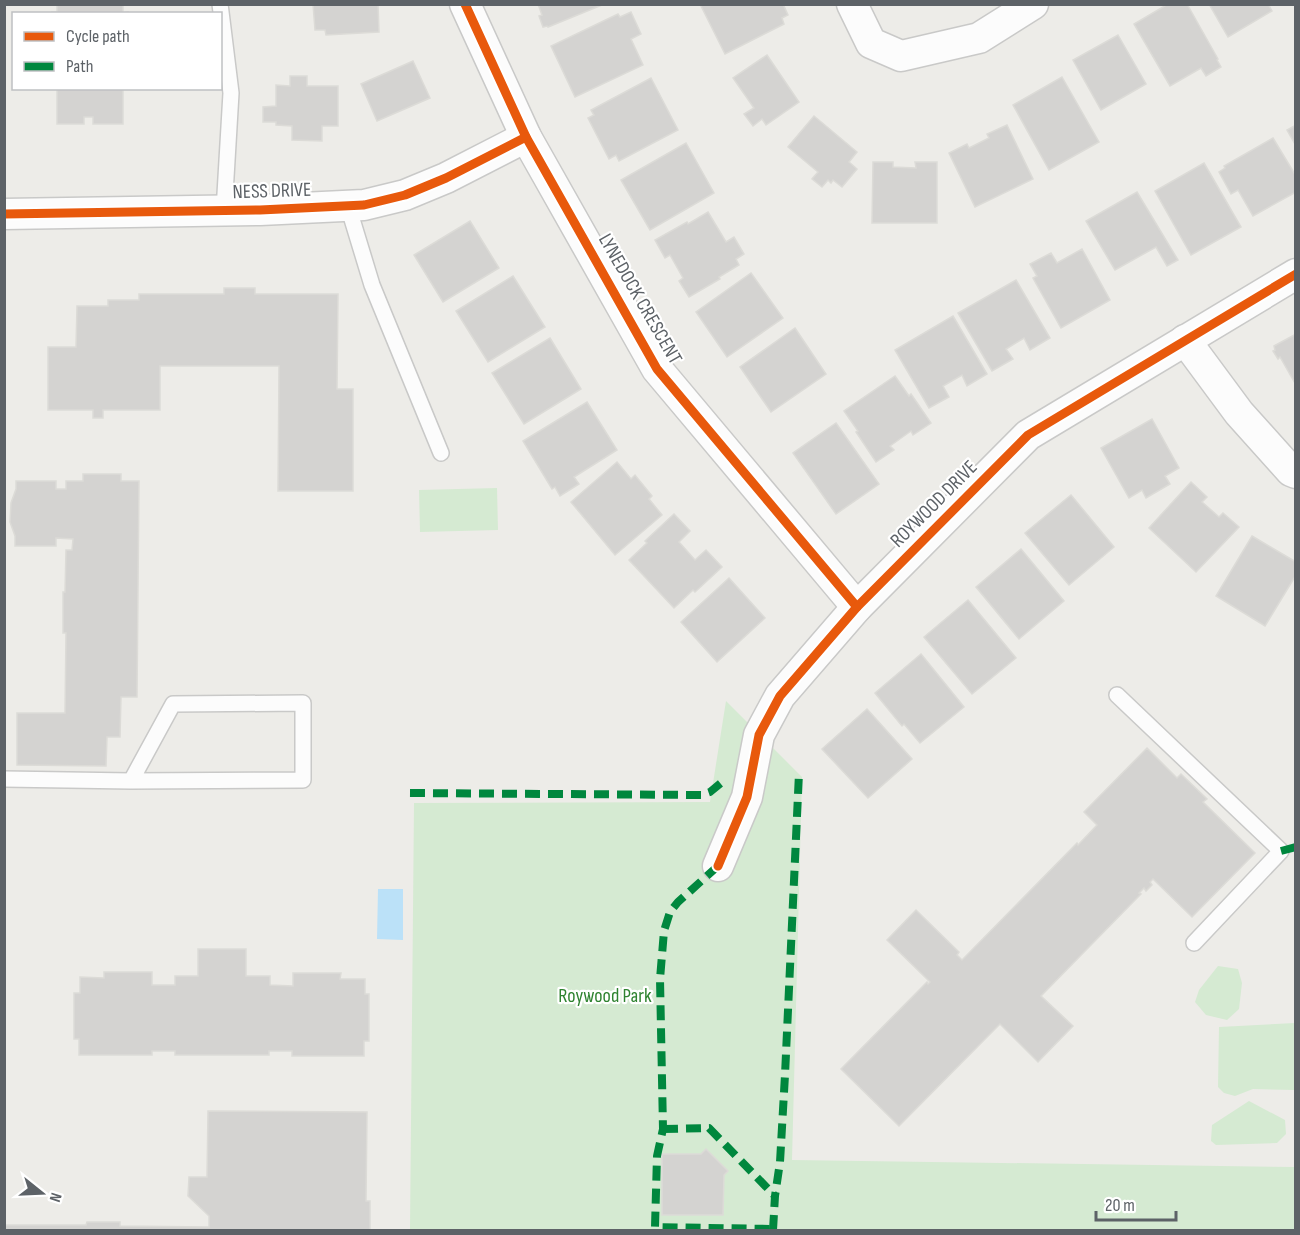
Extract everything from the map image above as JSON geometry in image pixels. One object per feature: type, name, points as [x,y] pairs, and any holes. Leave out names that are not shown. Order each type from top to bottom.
[{"type":"street","name":"LYNEDOCK CRESCENT","points":[[465,4],[526,137],[657,369],[857,607]]},
{"type":"street","points":[[852,4],[871,43],[901,56],[979,38],[1033,4]]},
{"type":"street","name":"NESS DRIVE","points":[[4,214],[224,211],[364,205],[405,195],[446,178],[526,137]]},
{"type":"street","name":"ROYWOOD DRIVE","points":[[718,866],[747,797],[759,735],[780,696],[857,607],[1028,435],[1296,274]]},
{"type":"street","points":[[1185,340],[1239,413],[1291,471],[1296,473]]},
{"type":"lane","points":[[222,20],[231,93],[224,211]]},
{"type":"lane","points":[[348,206],[372,285],[441,453]]},
{"type":"lane","points":[[1117,695],[1281,851],[1194,943]]},
{"type":"lane","points":[[4,779],[131,781],[303,780],[303,703],[173,704],[131,781]]},
{"type":"green space","points":[[497,488],[498,530],[420,532],[419,490]]},
{"type":"green space","name":"Roywood Park","points":[[726,701],[802,777],[792,1160],[1295,1167],[1295,1230],[410,1230],[414,803],[710,802]]},
{"type":"green space","points":[[1218,966],[1238,969],[1242,983],[1239,1009],[1227,1020],[1206,1015],[1195,1002],[1199,990]]},
{"type":"green space","points":[[1295,1023],[1295,1090],[1253,1089],[1235,1096],[1224,1093],[1218,1087],[1219,1027]]},
{"type":"green space","points":[[1249,1101],[1285,1120],[1286,1134],[1277,1143],[1216,1145],[1211,1141],[1212,1125]]},
{"type":"water","points":[[378,889],[403,889],[403,940],[377,939]]},
{"type":"building","points":[[57,4],[123,4],[123,12],[57,12]]},
{"type":"building","points":[[313,4],[378,4],[379,32],[326,35],[325,30],[315,30]]},
{"type":"building","points":[[538,4],[602,4],[602,5],[543,27]]},
{"type":"building","points":[[700,4],[783,4],[788,15],[782,18],[784,24],[725,54]]},
{"type":"building","points":[[1168,4],[1187,4],[1221,67],[1206,76],[1201,68],[1170,86],[1134,24]]},
{"type":"building","points":[[1209,4],[1268,4],[1272,11],[1228,37]]},
{"type":"building","points":[[631,12],[641,34],[631,39],[643,65],[575,97],[551,46],[618,14],[620,17]]},
{"type":"building","points":[[1118,35],[1146,84],[1101,110],[1073,60]]},
{"type":"building","points":[[767,55],[799,102],[766,125],[762,119],[753,126],[744,114],[754,108],[733,78]]},
{"type":"building","points":[[413,61],[430,98],[377,121],[361,84]]},
{"type":"building","points":[[290,76],[307,76],[307,86],[338,86],[338,126],[322,126],[322,141],[292,140],[292,126],[263,122],[263,107],[276,106],[276,85],[290,86]]},
{"type":"building","points":[[1062,77],[1099,142],[1049,170],[1013,105]]},
{"type":"building","points":[[651,78],[678,130],[619,161],[616,155],[609,159],[588,118],[594,115],[591,110]]},
{"type":"building","points":[[57,90],[123,90],[123,124],[93,124],[93,117],[84,117],[84,124],[57,124]]},
{"type":"building","points":[[814,116],[857,152],[849,162],[857,169],[842,187],[833,180],[831,183],[828,180],[822,187],[812,179],[818,172],[788,147]]},
{"type":"building","points":[[1007,125],[1033,179],[975,207],[949,153],[967,144],[969,148],[989,138],[987,134]]},
{"type":"building","points":[[1296,125],[1296,146],[1287,130]]},
{"type":"building","points":[[1273,138],[1296,176],[1296,192],[1253,216],[1238,190],[1231,194],[1219,172],[1225,168],[1224,166]]},
{"type":"building","points":[[686,143],[714,193],[650,230],[621,180]]},
{"type":"building","points":[[873,162],[893,162],[893,167],[916,168],[915,162],[937,162],[937,223],[872,223]]},
{"type":"building","points":[[1204,163],[1241,227],[1191,255],[1155,191]]},
{"type":"building","points":[[1137,192],[1178,260],[1167,266],[1156,247],[1115,270],[1086,221]]},
{"type":"building","points":[[708,212],[726,242],[734,237],[744,254],[736,259],[739,265],[689,297],[679,281],[683,278],[670,255],[665,258],[655,240]]},
{"type":"building","points":[[470,221],[499,268],[443,302],[414,255]]},
{"type":"building","points":[[1082,249],[1110,300],[1061,328],[1033,278],[1037,276],[1030,264],[1051,253],[1057,263]]},
{"type":"building","points":[[751,273],[783,318],[727,357],[696,312]]},
{"type":"building","points":[[513,276],[545,327],[488,362],[456,311]]},
{"type":"building","points":[[1016,280],[1050,338],[1030,350],[1024,338],[1006,349],[1013,359],[992,371],[958,313]]},
{"type":"building","points":[[224,288],[255,288],[255,294],[338,294],[337,389],[353,389],[353,491],[278,491],[279,366],[160,366],[160,410],[103,410],[103,418],[93,418],[93,410],[48,410],[48,347],[76,347],[77,306],[108,306],[108,300],[139,300],[139,294],[224,294]]},
{"type":"building","points":[[953,316],[987,374],[967,386],[962,375],[943,386],[949,397],[929,408],[895,350]]},
{"type":"building","points":[[795,328],[826,374],[771,412],[740,367]]},
{"type":"building","points":[[1296,334],[1296,385],[1280,357],[1278,359],[1273,351],[1274,346]]},
{"type":"building","points":[[550,338],[581,389],[524,424],[492,373]]},
{"type":"building","points":[[895,376],[931,423],[913,435],[911,431],[890,446],[894,450],[876,462],[844,411]]},
{"type":"building","points":[[587,402],[617,450],[574,477],[579,484],[560,496],[555,487],[552,489],[523,441]]},
{"type":"building","points":[[1152,419],[1179,468],[1165,476],[1170,484],[1146,498],[1142,490],[1129,498],[1101,448]]},
{"type":"building","points":[[836,423],[879,484],[836,514],[793,453]]},
{"type":"building","points":[[617,462],[631,479],[635,475],[652,496],[649,499],[662,515],[615,555],[571,502]]},
{"type":"building","points":[[83,474],[121,474],[121,481],[139,481],[137,697],[121,697],[120,737],[107,737],[106,766],[17,765],[17,713],[65,713],[66,633],[63,633],[63,592],[65,592],[66,550],[72,550],[73,539],[56,538],[56,546],[15,546],[15,536],[10,522],[11,503],[16,481],[56,481],[56,489],[66,489],[66,481],[83,481]]},
{"type":"building","points":[[1191,482],[1207,497],[1202,502],[1219,517],[1223,513],[1239,527],[1196,572],[1149,528]]},
{"type":"building","points":[[1071,495],[1114,547],[1069,585],[1025,533]]},
{"type":"building","points":[[674,514],[690,531],[679,542],[695,560],[706,550],[722,567],[674,608],[629,560],[647,543],[645,541]]},
{"type":"building","points":[[1252,536],[1296,562],[1296,575],[1265,626],[1216,596]]},
{"type":"building","points":[[1021,549],[1064,601],[1019,639],[976,587]]},
{"type":"building","points":[[729,578],[765,618],[717,662],[681,622]]},
{"type":"building","points":[[968,600],[1016,658],[972,694],[924,637]]},
{"type":"building","points":[[921,654],[964,707],[920,743],[904,724],[902,726],[875,693]]},
{"type":"building","points":[[867,709],[912,759],[868,798],[822,749]]},
{"type":"building","points":[[1147,748],[1177,778],[1181,774],[1207,799],[1203,802],[1255,853],[1192,917],[1153,879],[1150,882],[1152,885],[1146,891],[1144,888],[1139,893],[1141,894],[1041,996],[1073,1026],[1038,1062],[1000,1024],[899,1126],[841,1069],[927,982],[928,984],[930,982],[887,940],[916,910],[959,952],[957,955],[962,960],[1097,825],[1084,812]]},
{"type":"building","points":[[198,949],[246,949],[246,976],[270,976],[270,985],[293,986],[293,973],[341,973],[340,979],[365,979],[365,994],[369,994],[369,1041],[364,1041],[364,1056],[292,1056],[292,1051],[269,1051],[269,1055],[175,1055],[175,1051],[152,1051],[152,1055],[79,1055],[79,1039],[74,1039],[74,993],[80,993],[80,977],[104,978],[104,972],[152,972],[152,985],[175,985],[175,976],[198,976]]},
{"type":"building","points":[[208,1111],[367,1112],[366,1201],[370,1201],[370,1230],[4,1230],[4,1225],[86,1225],[87,1222],[120,1222],[120,1226],[209,1227],[209,1216],[188,1196],[189,1177],[207,1177]]},
{"type":"building","points":[[706,1149],[728,1171],[724,1175],[723,1215],[662,1215],[662,1154],[701,1154]]},
{"type":"marked path","points":[[773,1230],[785,1075],[799,773]]},
{"type":"marked path","points":[[410,793],[701,795],[710,792],[721,783]]},
{"type":"marked path","points":[[1281,851],[1296,847]]},
{"type":"marked path","points":[[718,866],[678,902],[670,912],[664,931],[660,979],[663,1129],[657,1156],[655,1227],[773,1229]]},
{"type":"marked path","points":[[663,1129],[709,1128],[775,1196]]},
{"type":"cycle path","points":[[465,4],[526,137],[657,369],[857,607]]},
{"type":"cycle path","points":[[4,214],[260,210],[364,205],[405,195],[446,178],[526,137]]},
{"type":"cycle path","points":[[718,866],[747,797],[759,735],[780,696],[857,607],[1028,435],[1296,274]]}]
